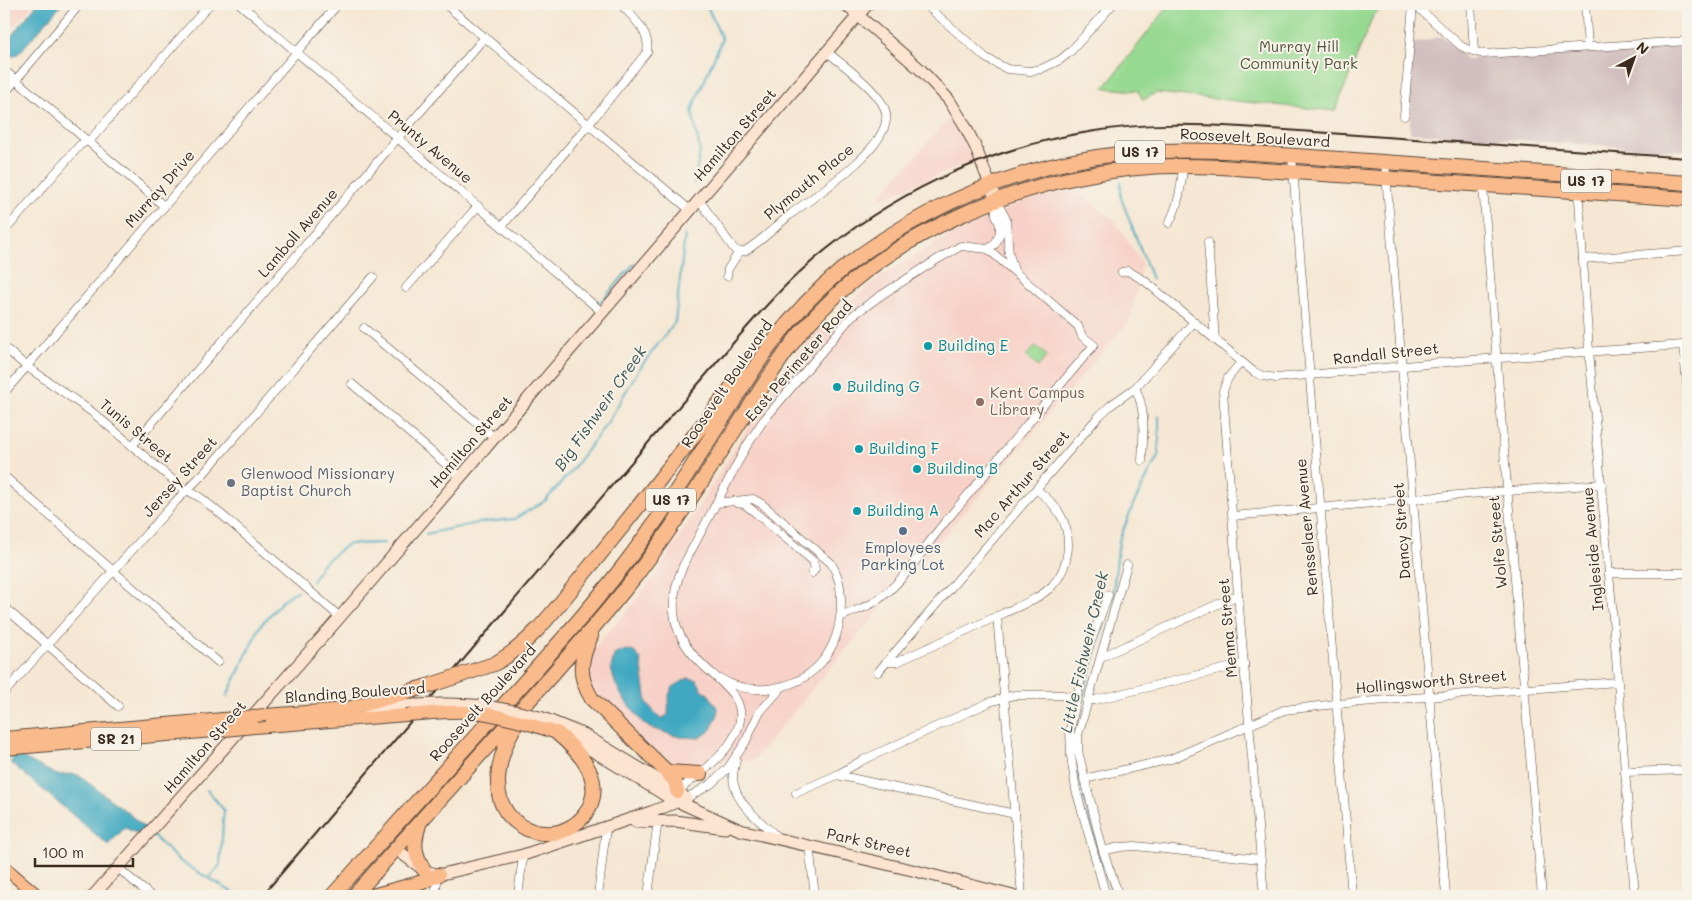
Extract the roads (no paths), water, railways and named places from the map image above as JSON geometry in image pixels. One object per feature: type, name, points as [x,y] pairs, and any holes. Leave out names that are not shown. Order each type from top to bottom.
[{"type":"highway","name":"Roosevelt Boulevard","points":[[332,896],[564,638],[618,573],[669,502],[755,368],[788,323],[823,287],[871,249],[936,209],[991,185],[1049,167],[1095,157],[1137,152],[1184,150],[1483,170]]},
{"type":"highway","name":"Roosevelt Boulevard","points":[[354,896],[533,696],[636,576],[672,527],[776,366],[800,334],[816,316],[850,285],[890,255],[928,232],[996,200],[1079,176],[1134,168],[1183,166],[1483,186]]},
{"type":"highway","points":[[1483,170],[1688,183]]},
{"type":"highway","name":"US 17","points":[[1483,170],[1626,186],[1688,190]]},
{"type":"highway","points":[[1483,186],[1579,200],[1688,209]]},
{"type":"highway","name":"US 17","points":[[1483,186],[1688,199]]},
{"type":"highway","points":[[348,709],[428,686],[494,664],[505,658],[536,632],[618,533],[743,372],[788,323]]},
{"type":"highway","points":[[598,622],[582,661],[581,673],[584,687],[592,700],[668,772],[674,781],[677,797]]},
{"type":"highway","points":[[533,696],[508,738],[498,772],[497,791],[502,806],[513,821],[528,830],[539,833],[553,833],[565,830],[578,822],[589,809],[594,793],[591,776],[585,762],[571,745],[556,733]]},
{"type":"highway","points":[[668,772],[700,774]]},
{"type":"highway","points":[[373,850],[383,846],[396,848],[397,835],[405,814]]},
{"type":"highway","points":[[419,822],[414,847],[424,870]]},
{"type":"highway","points":[[372,896],[423,882],[438,875]]},
{"type":"main road","name":"Blanding Boulevard","points":[[5,745],[235,718],[348,709]]},
{"type":"main road","name":"Blanding Boulevard","points":[[5,745],[435,713],[480,713],[539,722],[556,733]]},
{"type":"main road","points":[[4,866],[38,896]]},
{"type":"street","points":[[4,94],[80,4]]},
{"type":"street","points":[[9,226],[80,145],[92,138],[210,4]]},
{"type":"street","name":"Prunty Avenue","points":[[240,4],[602,312]]},
{"type":"street","name":"Murray Drive","points":[[4,393],[338,4]]},
{"type":"street","points":[[445,4],[690,210]]},
{"type":"street","points":[[502,226],[589,124],[647,52],[644,31],[621,4]]},
{"type":"street","points":[[845,4],[921,70],[950,100],[964,124],[1006,219],[1009,254],[1014,270]]},
{"type":"street","name":"Hamilton Street","points":[[92,896],[340,617],[868,4]]},
{"type":"street","points":[[925,4],[986,58],[1007,69],[1030,71],[1041,69],[1060,60],[1071,51],[1113,4]]},
{"type":"street","points":[[1414,4],[1457,43],[1486,54],[1688,42]]},
{"type":"street","points":[[1404,116],[1414,4]]},
{"type":"street","points":[[1471,4],[1474,51]]},
{"type":"street","points":[[1585,4],[1588,47]]},
{"type":"street","name":"Lamboll Avenue","points":[[132,446],[485,37]]},
{"type":"street","name":"Plymouth Place","points":[[739,252],[745,252],[751,248],[841,177],[880,137],[884,129],[886,113],[880,99],[827,52]]},
{"type":"street","points":[[4,70],[164,206]]},
{"type":"street","points":[[1169,223],[1174,214],[1182,187],[1184,150]]},
{"type":"street","name":"Rensselaer Avenue","points":[[1292,156],[1319,508],[1352,896]]},
{"type":"street","name":"Dancy Street","points":[[1385,163],[1446,896]]},
{"type":"street","name":"Wolfe Street","points":[[1483,186],[1542,896]]},
{"type":"street","points":[[699,200],[734,248],[739,252],[728,269],[727,276]]},
{"type":"street","points":[[841,617],[871,604],[891,588],[916,561],[924,547],[1094,345],[1082,336],[1078,326],[988,249],[995,244],[1000,233],[1000,224],[996,215],[996,200]]},
{"type":"street","name":"Ingleside Avenue","points":[[1579,200],[1635,896]]},
{"type":"street","points":[[406,288],[478,206]]},
{"type":"street","points":[[1208,242],[1215,340]]},
{"type":"street","name":"East Perimeter Road","points":[[717,503],[746,447],[763,420],[852,316],[887,290],[961,246],[988,249]]},
{"type":"street","points":[[1583,259],[1688,251]]},
{"type":"street","name":"Randall Street","points":[[1122,272],[1128,271],[1145,281],[1241,362],[1263,376],[1276,378],[1496,358],[1686,346]]},
{"type":"street","name":"Jersey Street","points":[[4,693],[187,489],[205,472],[373,277]]},
{"type":"street","name":"Mac Arthur Street","points":[[878,672],[1099,416],[1135,388],[1194,322]]},
{"type":"street","points":[[364,328],[494,438]]},
{"type":"street","points":[[1686,346],[1688,392]]},
{"type":"street","name":"Tunis Street","points":[[4,347],[26,366],[78,402],[180,486],[187,489],[222,515],[340,617]]},
{"type":"street","name":"Menna Street","points":[[1241,362],[1228,378],[1224,391],[1238,595],[1264,896]]},
{"type":"street","points":[[352,384],[461,477]]},
{"type":"street","points":[[1135,388],[1140,398],[1142,410],[1142,461]]},
{"type":"street","points":[[4,476],[218,662]]},
{"type":"street","points":[[1233,516],[1602,484]]},
{"type":"street","points":[[888,662],[897,662],[997,616],[1043,593],[1052,585],[1065,565],[1068,540],[1060,515],[1054,506],[1036,489]]},
{"type":"street","points":[[677,797],[717,759],[734,737],[739,718],[739,708],[735,698],[690,654],[683,642],[674,620],[673,598],[676,584],[683,566],[717,503],[753,499],[762,504],[831,563],[841,584],[841,617],[832,646],[823,661],[806,676],[790,685],[781,688],[758,689],[734,685],[711,673]]},
{"type":"street","points":[[730,502],[744,504],[813,561],[814,569],[812,573]]},
{"type":"street","points":[[1119,896],[1102,851],[1078,751],[1078,735],[1127,564]]},
{"type":"street","points":[[1609,573],[1688,573]]},
{"type":"street","points":[[1106,896],[1076,790],[1071,756],[1070,730],[1086,655],[1108,595]]},
{"type":"street","points":[[1101,657],[1238,595]]},
{"type":"street","points":[[4,606],[118,706]]},
{"type":"street","points":[[997,616],[1022,896]]},
{"type":"street","points":[[1087,701],[1158,686],[1244,664]]},
{"type":"street","name":"Hollingsworth Street","points":[[1084,778],[1171,758],[1284,710],[1524,688],[1617,682]]},
{"type":"street","points":[[396,848],[424,870],[438,875],[523,855],[620,823],[711,784],[736,758],[759,713],[781,688]]},
{"type":"street","points":[[796,793],[990,702],[1014,696],[1062,695],[1076,698]]},
{"type":"street","name":"Blanding Boulevard","points":[[348,709],[447,703],[475,704],[511,709],[539,722],[583,734],[677,797]]},
{"type":"street","name":"Blanding Boulevard","points":[[556,733],[677,797]]},
{"type":"street","points":[[736,758],[733,777],[739,798],[777,838]]},
{"type":"street","points":[[1625,772],[1688,770]]},
{"type":"street","points":[[837,775],[1015,814]]},
{"type":"street","name":"Park Street","points":[[677,797],[740,830],[809,845],[1013,896]]},
{"type":"street","points":[[620,823],[658,820],[706,824],[740,830]]},
{"type":"street","points":[[648,896],[658,820]]},
{"type":"street","points":[[598,896],[606,828]]},
{"type":"street","points":[[809,845],[815,896]]},
{"type":"street","points":[[1102,851],[1135,846],[1260,859]]},
{"type":"street","points":[[518,896],[523,855]]},
{"type":"street","points":[[118,868],[151,896]]},
{"type":"street","points":[[435,896],[438,875]]},
{"type":"water","points":[[37,4],[62,4],[20,52],[15,56],[10,56],[4,49],[4,45]]},
{"type":"water","points":[[628,650],[636,654],[641,661],[647,703],[660,719],[668,715],[669,695],[673,687],[688,678],[697,680],[718,709],[717,717],[710,731],[700,738],[679,737],[650,728],[643,723],[623,698],[615,683],[611,668],[614,655]]},
{"type":"water","points":[[18,755],[57,775],[78,775],[127,812],[145,828],[144,831],[138,834],[125,828],[108,845],[10,762]]},
{"type":"waterway","points":[[694,184],[700,151],[692,110],[722,39],[706,4]]},
{"type":"waterway","points":[[1121,182],[1121,198],[1152,279]]},
{"type":"waterway","name":"Big Fishweir Creek","points":[[426,534],[477,523],[514,519],[545,501],[568,475],[608,422],[639,369],[675,322],[685,234]]},
{"type":"waterway","points":[[590,296],[600,303],[634,264]]},
{"type":"waterway","name":"Little Fishweir Creek","points":[[1074,739],[1078,715],[1113,593],[1119,541],[1133,505],[1159,454],[1159,416]]},
{"type":"waterway","name":"Big Fishweir Creek","points":[[312,581],[322,564],[348,544],[384,543]]},
{"type":"waterway","name":"Big Fishweir Creek","points":[[227,696],[260,626],[285,598],[297,591]]},
{"type":"waterway","points":[[6,754],[14,759]]},
{"type":"waterway","name":"Little Fishweir Creek","points":[[1075,754],[1076,764]]},
{"type":"waterway","name":"Little Fishweir Creek","points":[[1077,769],[1098,852],[1114,896]]},
{"type":"waterway","name":"Big Fishweir Creek","points":[[207,790],[224,810],[220,865],[209,879]]},
{"type":"waterway","name":"Big Fishweir Creek","points":[[152,835],[181,862],[239,896]]},
{"type":"railway","points":[[262,896],[775,296],[833,244],[902,198],[938,179],[1015,149],[1054,139],[1113,128],[1168,125],[1242,127],[1688,158]]},
{"type":"place","name":"Building E","points":[[928,346]]},
{"type":"place","name":"Building G","points":[[837,387]]},
{"type":"place","name":"Kent Campus Library","points":[[980,402]]},
{"type":"place","name":"Building F","points":[[859,449]]},
{"type":"place","name":"Building B","points":[[917,469]]},
{"type":"place","name":"Glenwood Missionary Baptist Church","points":[[231,483]]},
{"type":"place","name":"Building A","points":[[857,511]]},
{"type":"place","name":"Employees Parking Lot","points":[[903,531]]},
{"type":"park label","name":"Murray Hill Community Park","points":[[1299,56]]}]
